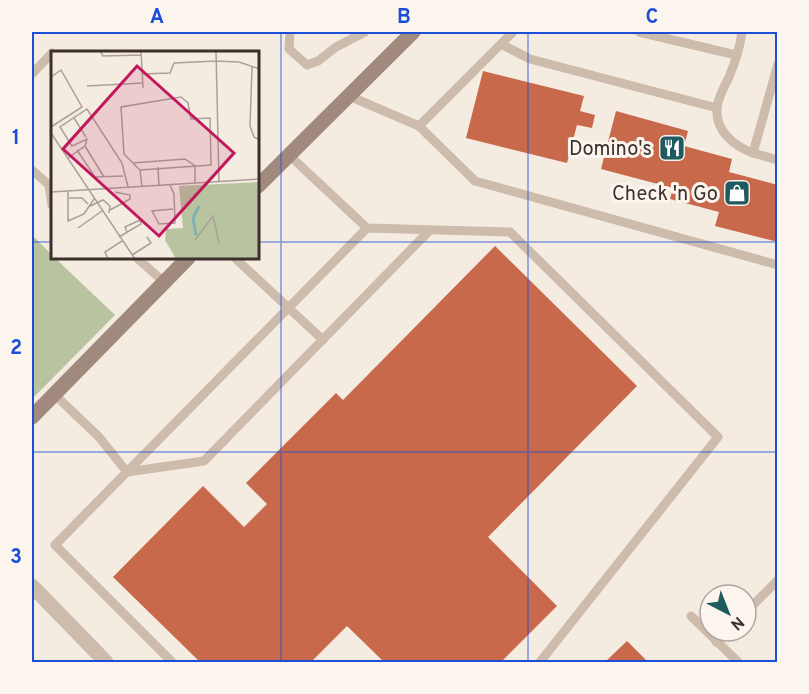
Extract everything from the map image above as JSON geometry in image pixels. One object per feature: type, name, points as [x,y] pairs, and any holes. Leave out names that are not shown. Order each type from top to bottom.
[{"type":"street","points":[[260,184],[349,96],[400,40],[413,32]]},
{"type":"street","points":[[32,417],[186,260]]},
{"type":"street","points":[[32,586],[106,663]]},
{"type":"lane","points":[[290,32],[289,49],[307,65],[318,61],[336,47],[365,32]]},
{"type":"lane","points":[[419,126],[513,32]]},
{"type":"lane","points":[[639,32],[736,55]]},
{"type":"lane","points":[[742,32],[717,108],[718,122],[727,138],[740,148],[777,160]]},
{"type":"lane","points":[[501,44],[530,59],[717,108]]},
{"type":"lane","points":[[32,74],[51,54]]},
{"type":"lane","points":[[753,153],[777,64]]},
{"type":"lane","points":[[349,96],[419,126],[475,182],[777,265]]},
{"type":"lane","points":[[290,155],[367,228],[510,232],[718,437],[540,663]]},
{"type":"lane","points":[[32,170],[51,184]]},
{"type":"lane","points":[[172,663],[55,545],[367,228]]},
{"type":"lane","points":[[127,471],[204,461],[430,230]]},
{"type":"lane","points":[[139,260],[164,282]]},
{"type":"lane","points":[[237,260],[323,340]]},
{"type":"lane","points":[[54,394],[99,437],[127,471]]},
{"type":"lane","points":[[758,600],[777,580]]},
{"type":"lane","points":[[691,616],[698,623]]},
{"type":"lane","points":[[718,643],[738,663]]},
{"type":"green space","points":[[32,235],[51,254],[51,260],[57,260],[115,315],[32,399]]},
{"type":"building","points":[[483,71],[584,96],[580,111],[595,115],[592,128],[577,125],[567,163],[466,138]]},
{"type":"building","points":[[616,111],[688,131],[684,146],[732,159],[729,172],[778,185],[778,242],[715,226],[719,212],[670,199],[673,188],[601,169]]},
{"type":"building","points":[[495,246],[637,386],[488,537],[557,606],[501,662],[384,662],[347,626],[311,662],[200,662],[113,577],[203,486],[244,527],[267,504],[246,483],[336,393],[343,400]]},
{"type":"building","points":[[627,641],[648,662],[605,662]]},
{"type":"place","name":"Domino's","points":[[672,148]]},
{"type":"place","name":"Check 'n Go","points":[[737,193]]}]
